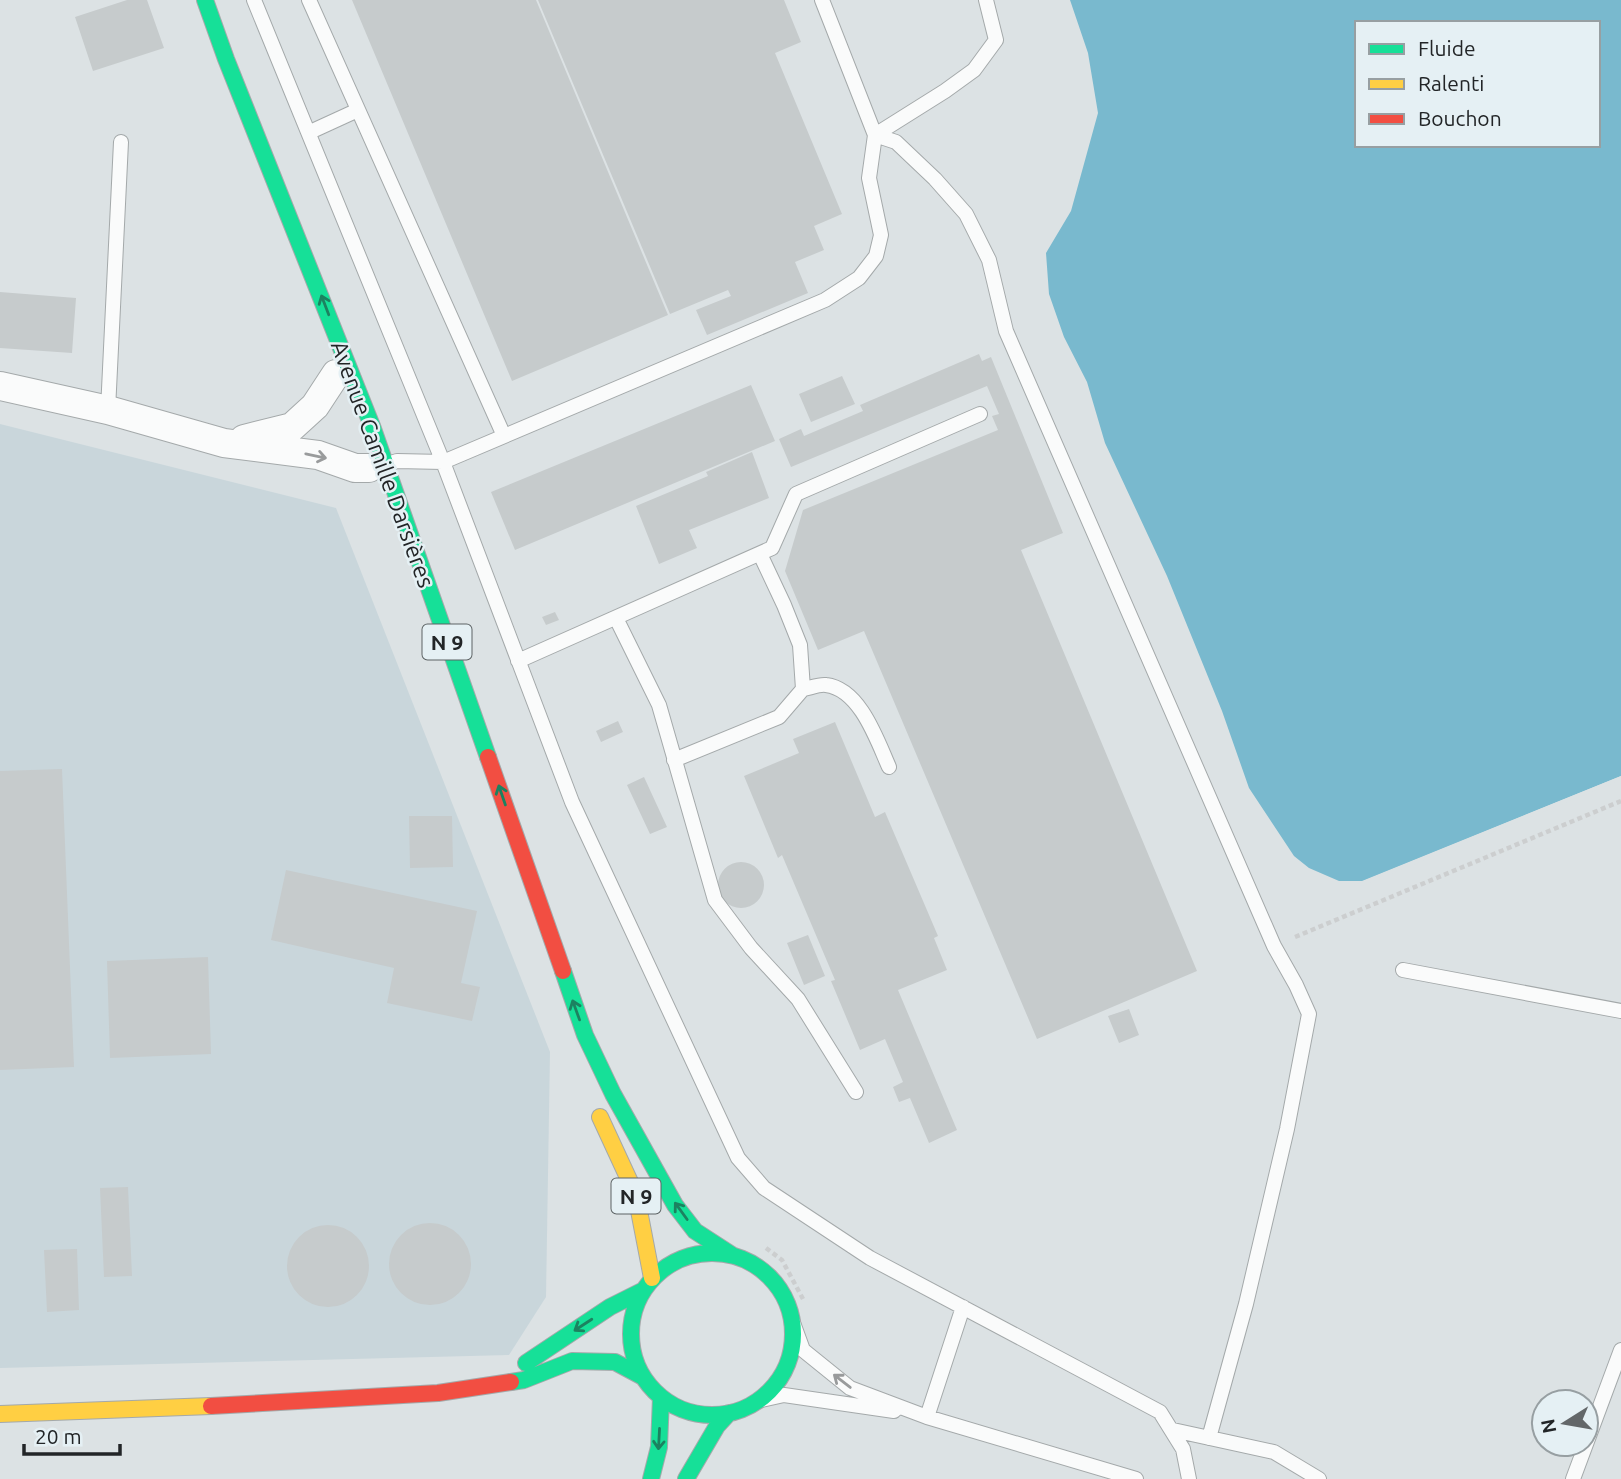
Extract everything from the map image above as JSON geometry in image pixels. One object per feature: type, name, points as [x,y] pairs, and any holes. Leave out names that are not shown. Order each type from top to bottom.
[{"type":"main road","name":"Avenue Camille Darsières","points":[[205,0],[307,260],[373,468],[585,1035],[613,1094],[676,1205],[695,1231],[732,1255]]},
{"type":"main road","name":"Avenue Camille Darsières","points":[[290,263],[348,410]]},
{"type":"main road","name":"N 9","points":[[592,1100],[636,1195],[647,1285]]},
{"type":"main road","points":[[438,1393],[521,1366],[647,1285],[669,1265],[689,1255],[710,1252],[732,1255],[753,1264],[771,1279],[785,1298],[792,1320],[792,1343],[786,1366],[774,1386],[757,1401],[729,1413],[711,1415],[676,1407],[661,1397],[643,1377],[634,1357],[631,1335],[634,1312],[647,1285]]},
{"type":"main road","points":[[0,1414],[190,1407],[438,1393],[524,1380],[572,1361],[615,1362],[643,1377]]},
{"type":"main road","points":[[651,1479],[659,1447],[661,1397]]},
{"type":"main road","points":[[685,1479],[729,1413]]},
{"type":"street","points":[[224,443],[292,428],[315,406],[336,374]]},
{"type":"street","points":[[0,386],[108,410],[224,443],[318,455],[355,468],[373,468]]},
{"type":"lane","points":[[254,0],[443,461],[572,802],[738,1158],[764,1188],[870,1258],[1160,1412],[1182,1449],[1189,1479]]},
{"type":"lane","points":[[309,0],[504,436]]},
{"type":"lane","points":[[373,468],[397,461],[443,461],[825,300],[859,278],[876,256],[880,236],[869,178],[876,135],[822,0]]},
{"type":"lane","points":[[876,135],[974,70],[996,40],[986,0]]},
{"type":"lane","points":[[310,132],[358,110]]},
{"type":"lane","points":[[876,135],[896,142],[935,179],[966,214],[989,260],[1006,331],[1274,946],[1309,1014],[1287,1129],[1247,1304],[1209,1438]]},
{"type":"lane","points":[[108,410],[121,142]]},
{"type":"lane","points":[[518,661],[772,548],[796,494],[980,414]]},
{"type":"lane","points":[[760,554],[785,605],[800,645],[803,689]]},
{"type":"lane","points":[[616,618],[659,705],[715,900],[751,948],[798,999],[856,1092]]},
{"type":"lane","points":[[674,760],[779,718],[803,689],[826,685],[850,695],[872,727],[888,767]]},
{"type":"lane","points":[[1403,970],[1621,1012]]},
{"type":"lane","points":[[927,1417],[963,1307]]},
{"type":"lane","points":[[792,1320],[803,1350],[850,1388],[927,1417],[1136,1479]]},
{"type":"lane","points":[[1573,1479],[1621,1350]]},
{"type":"lane","points":[[757,1401],[784,1395],[927,1417]]},
{"type":"lane","points":[[1173,1430],[1274,1452],[1319,1479]]},
{"type":"path","points":[[1274,946],[1621,801]]},
{"type":"shaded area","points":[[0,424],[336,508],[550,1052],[546,1297],[509,1355],[0,1368]]},
{"type":"water","points":[[1070,0],[1621,0],[1621,776],[1362,881],[1339,881],[1309,868],[1294,856],[1249,788],[1222,711],[1167,576],[1105,443],[1087,382],[1064,337],[1049,294],[1046,253],[1071,211],[1098,113],[1088,53]]},
{"type":"pier","points":[[1621,776],[1621,780],[1364,885],[1351,886]]},
{"type":"building","points":[[127,0],[147,0],[164,48],[93,71],[75,17]]},
{"type":"building","points":[[352,0],[536,0],[668,315],[512,381]]},
{"type":"building","points":[[538,0],[784,0],[801,42],[775,53],[842,214],[814,226],[824,250],[795,262],[808,293],[707,335],[696,310],[731,296],[728,290],[670,314]]},
{"type":"building","points":[[0,292],[76,298],[72,353],[0,348]]},
{"type":"building","points":[[979,354],[982,361],[991,357],[1063,533],[1021,550],[1197,971],[1037,1039],[864,631],[818,650],[785,571],[803,510],[998,430],[992,416],[999,414],[987,386],[791,467],[779,439],[801,429],[804,436],[863,411],[860,405]]},
{"type":"building","points":[[842,376],[855,404],[811,422],[799,394]]},
{"type":"building","points":[[751,385],[775,441],[515,550],[491,492]]},
{"type":"building","points":[[752,452],[769,498],[689,530],[697,548],[659,564],[636,506],[708,476],[706,472]]},
{"type":"building","points":[[555,612],[559,620],[546,625],[542,617]]},
{"type":"building","points":[[618,721],[623,732],[601,742],[596,731]]},
{"type":"building","points":[[835,722],[875,817],[885,812],[938,936],[934,938],[947,970],[898,990],[957,1130],[929,1143],[910,1098],[899,1102],[893,1087],[903,1082],[885,1039],[860,1050],[831,981],[835,980],[782,855],[778,858],[744,776],[799,753],[793,739]]},
{"type":"building","points":[[62,769],[74,1067],[0,1070],[0,771]]},
{"type":"building","points":[[644,777],[667,827],[650,834],[627,785]]},
{"type":"building","points":[[409,816],[452,816],[453,867],[410,868]]},
{"type":"building","points":[[741,862],[758,868],[764,885],[758,902],[741,908],[724,902],[718,885],[724,868]]},
{"type":"building","points":[[286,870],[477,911],[461,983],[480,987],[472,1021],[387,1003],[394,968],[271,940]]},
{"type":"building","points":[[808,935],[825,976],[804,985],[787,943]]},
{"type":"building","points":[[208,957],[211,1054],[110,1058],[107,961]]},
{"type":"building","points":[[1129,1009],[1139,1035],[1119,1043],[1108,1016]]},
{"type":"building","points":[[128,1187],[132,1276],[104,1277],[100,1188]]},
{"type":"building","points":[[422,1223],[438,1223],[453,1230],[464,1241],[471,1256],[468,1280],[459,1293],[438,1305],[422,1305],[407,1298],[396,1287],[389,1272],[389,1256],[396,1241],[407,1230]]},
{"type":"building","points":[[320,1225],[336,1225],[351,1232],[362,1243],[369,1258],[366,1282],[357,1295],[336,1307],[320,1307],[305,1300],[294,1289],[287,1274],[287,1258],[294,1243],[305,1232]]},
{"type":"building","points":[[77,1249],[79,1310],[47,1312],[44,1250]]},
{"type":"traffic: fast","points":[[205,0],[372,426],[488,757]]},
{"type":"traffic: fast","points":[[563,971],[585,1035],[613,1094],[675,1205],[695,1231],[732,1255]]},
{"type":"traffic: fast","points":[[712,1253],[743,1259],[769,1277],[787,1303],[793,1334],[787,1365],[769,1391],[743,1409],[712,1415],[681,1409],[655,1391],[637,1365],[631,1334],[637,1303],[655,1277],[681,1259],[712,1253]]},
{"type":"traffic: fast","points":[[526,1363],[610,1307],[642,1291]]},
{"type":"traffic: fast","points":[[511,1382],[524,1380],[572,1361],[615,1362],[643,1377]]},
{"type":"traffic: fast","points":[[651,1479],[659,1447],[661,1397]]},
{"type":"traffic: fast","points":[[686,1479],[717,1426],[729,1413]]},
{"type":"traffic: slow","points":[[600,1117],[636,1195],[652,1278]]},
{"type":"traffic: slow","points":[[0,1414],[211,1406]]},
{"type":"traffic: jam","points":[[488,757],[563,971]]},
{"type":"traffic: jam","points":[[211,1406],[438,1393],[511,1382]]}]
